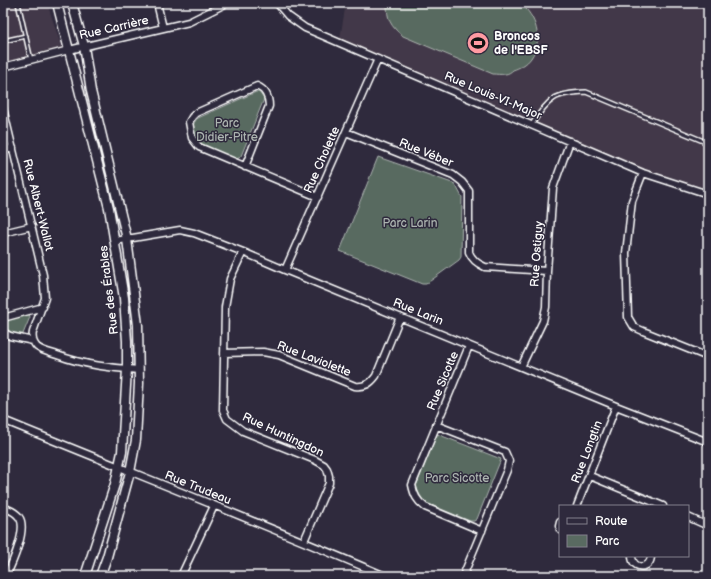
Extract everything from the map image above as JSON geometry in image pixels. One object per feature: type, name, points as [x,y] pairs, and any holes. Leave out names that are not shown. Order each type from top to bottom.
[{"type":"street","name":"Rue des Érables","points":[[57,3],[109,208],[124,298],[127,341],[127,369],[122,452],[119,468],[85,576]]},
{"type":"street","name":"Rue des Érables","points":[[72,3],[84,46],[91,91],[127,238],[138,324],[139,370],[136,440],[130,472],[111,545],[100,576]]},
{"type":"street","points":[[157,3],[163,28]]},
{"type":"street","name":"Rue Carrière","points":[[3,67],[84,46],[189,22],[227,3]]},
{"type":"street","name":"Rue Louis-VI-Major","points":[[277,3],[288,16],[305,28],[532,124],[643,173],[708,194]]},
{"type":"street","name":"Rue Cholette","points":[[285,270],[378,59]]},
{"type":"street","points":[[245,167],[269,106],[269,99],[266,93],[262,88],[257,86],[196,113],[189,122],[192,138],[199,147],[245,167],[318,197]]},
{"type":"street","name":"Rue Albert-Wallot","points":[[3,108],[44,276],[45,298],[43,307],[32,332],[34,341]]},
{"type":"street","name":"Rue Véber","points":[[346,132],[453,175],[462,182],[469,191],[470,252],[473,259],[478,264],[485,267],[547,271]]},
{"type":"street","name":"Rue Ostiguy","points":[[521,367],[542,321],[546,307],[553,188],[570,141]]},
{"type":"street","points":[[3,150],[13,148]]},
{"type":"street","points":[[643,173],[632,200],[626,253],[628,317],[634,327],[708,357]]},
{"type":"street","points":[[3,233],[32,226]]},
{"type":"street","name":"Rue Larin","points":[[115,241],[180,230],[194,233],[616,406],[708,442]]},
{"type":"street","name":"Rue Huntingdon","points":[[242,252],[230,279],[225,307],[223,410],[227,419],[243,430],[315,460],[327,469],[330,476],[328,483],[304,541]]},
{"type":"street","points":[[3,318],[43,307]]},
{"type":"street","name":"Rue Laviolette","points":[[224,353],[263,352],[279,355],[355,386],[364,387],[371,383],[376,376],[400,317]]},
{"type":"street","points":[[3,332],[10,336],[34,341],[37,346],[42,349],[75,362],[88,365],[139,370]]},
{"type":"street","name":"Rue Sicotte","points":[[469,346],[412,485],[416,498],[425,507],[482,531]]},
{"type":"street","name":"Rue Longtin","points":[[577,505],[616,406]]},
{"type":"street","name":"Rue Trudeau","points":[[3,420],[119,468],[304,541],[385,576]]},
{"type":"street","name":"Rue Sicotte","points":[[436,425],[504,452],[508,458],[507,470],[462,576]]},
{"type":"street","points":[[590,476],[661,505]]},
{"type":"street","points":[[181,576],[214,506]]},
{"type":"street","points":[[3,507],[14,512],[20,518],[23,527],[14,560],[6,576]]},
{"type":"street","points":[[689,517],[708,526]]},
{"type":"street","points":[[632,557],[633,563],[639,567],[645,566],[650,562],[651,557]]},
{"type":"lane","points":[[18,3],[31,60]]},
{"type":"lane","points":[[3,42],[26,36]]},
{"type":"lane","points":[[532,124],[542,110],[556,96],[568,93],[586,92],[708,143]]},
{"type":"shaded area","points":[[3,3],[47,3],[62,48],[3,65]]},
{"type":"shaded area","points":[[346,3],[708,3],[708,189],[644,169],[340,39]]},
{"type":"green space","name":"Broncos de l'EBSF","points":[[387,3],[520,3],[526,8],[534,21],[537,36],[535,51],[531,58],[520,67],[507,74],[493,74],[403,36],[390,22]]},
{"type":"green space","name":"Parc Didier-Pitre","points":[[259,92],[264,99],[239,158],[236,159],[205,148],[196,140],[193,128],[195,121],[198,118]]},
{"type":"green space","name":"Parc Larin","points":[[378,157],[455,184],[462,197],[461,257],[426,284],[422,284],[340,251]]},
{"type":"green space","points":[[29,314],[30,317],[23,334],[17,335],[6,330],[4,324],[8,320]]},
{"type":"green space","name":"Parc Sicotte","points":[[437,434],[501,459],[477,519],[474,521],[470,521],[424,502],[417,490],[416,486]]},
{"type":"place","name":"Broncos de l'EBSF","points":[[478,43]]}]
